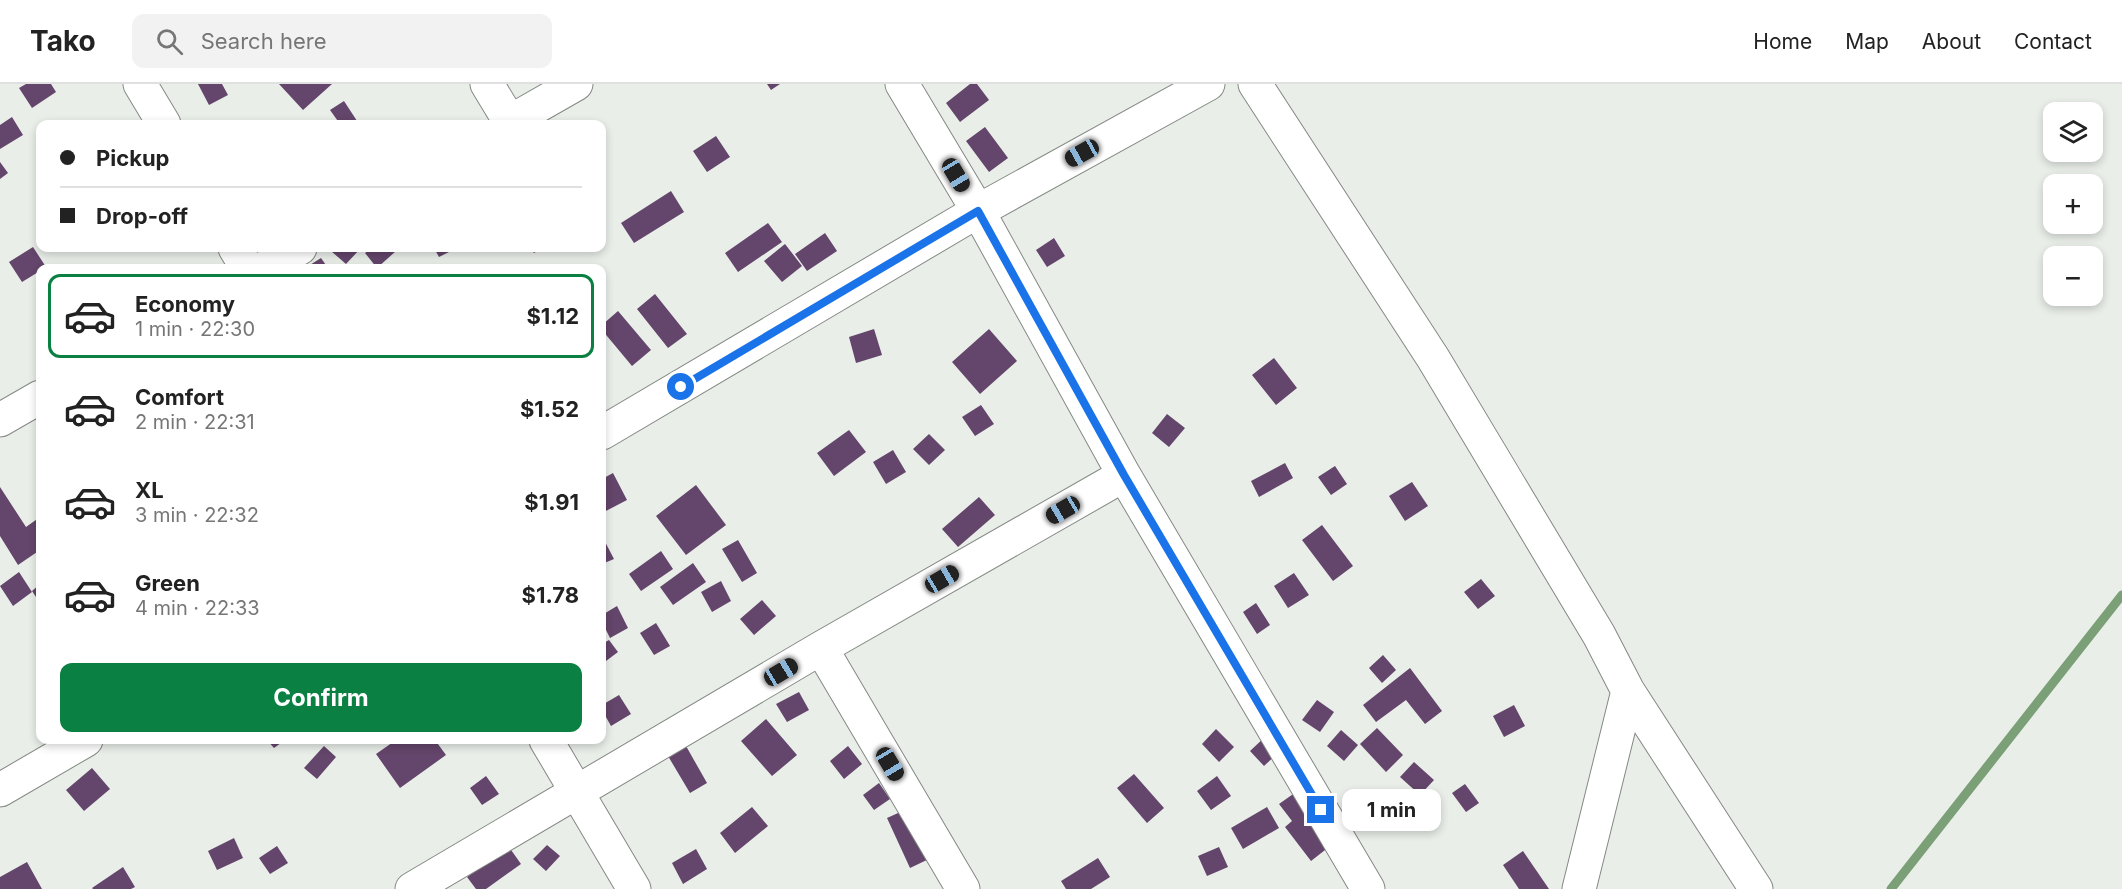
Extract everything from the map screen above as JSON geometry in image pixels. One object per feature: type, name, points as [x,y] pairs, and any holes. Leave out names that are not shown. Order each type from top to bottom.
[{"type":"street","points":[[140,84],[162,120]]},
{"type":"street","points":[[487,84],[506,120]]},
{"type":"street","points":[[513,120],[576,84]]},
{"type":"street","points":[[902,84],[978,211],[1124,475],[1368,889]]},
{"type":"street","points":[[606,431],[978,211],[1208,84]]},
{"type":"street","points":[[1255,84],[1433,358],[1599,635],[1628,691],[1756,889]]},
{"type":"street","points":[[271,264],[293,252]]},
{"type":"street","points":[[2,414],[36,399]]},
{"type":"street","points":[[412,889],[821,648],[1124,475]]},
{"type":"street","points":[[821,648],[963,889]]},
{"type":"street","points":[[1579,889],[1628,691]]},
{"type":"street","points":[[0,790],[79,744]]},
{"type":"street","points":[[548,744],[634,889]]},
{"type":"building","points":[[26,84],[51,84],[56,92],[32,108],[19,88]]},
{"type":"building","points":[[198,84],[222,84],[228,95],[209,105]]},
{"type":"building","points":[[279,84],[332,84],[303,110]]},
{"type":"building","points":[[767,84],[780,84],[771,90]]},
{"type":"building","points":[[970,84],[977,84],[989,100],[960,122],[946,103]]},
{"type":"building","points":[[344,101],[356,120],[337,120],[330,110]]},
{"type":"building","points":[[12,117],[23,135],[0,149],[0,125]]},
{"type":"building","points":[[985,127],[1008,158],[989,172],[966,141]]},
{"type":"building","points":[[716,136],[730,157],[707,172],[693,151]]},
{"type":"building","points":[[0,162],[8,173],[0,179]]},
{"type":"building","points":[[671,191],[684,212],[634,243],[621,223]]},
{"type":"building","points":[[768,223],[782,242],[738,272],[725,253]]},
{"type":"building","points":[[825,233],[837,251],[807,271],[795,254]]},
{"type":"building","points":[[1054,238],[1065,256],[1047,267],[1036,250]]},
{"type":"building","points":[[785,244],[802,266],[782,282],[764,261]]},
{"type":"building","points":[[33,247],[44,264],[36,264],[36,273],[22,282],[9,262]]},
{"type":"building","points":[[332,252],[357,252],[346,264]]},
{"type":"building","points":[[395,252],[381,264],[374,264],[365,253]]},
{"type":"building","points":[[436,252],[449,252],[439,257]]},
{"type":"building","points":[[321,258],[325,264],[311,264]]},
{"type":"building","points":[[655,294],[687,334],[668,348],[637,309]]},
{"type":"building","points":[[618,311],[651,350],[632,366],[606,335],[606,322]]},
{"type":"building","points":[[874,329],[882,355],[856,363],[849,337]]},
{"type":"building","points":[[989,329],[1017,361],[980,394],[952,362]]},
{"type":"building","points":[[1274,358],[1297,388],[1276,405],[1252,375]]},
{"type":"building","points":[[981,405],[994,424],[975,436],[962,417]]},
{"type":"building","points":[[1167,414],[1185,428],[1169,447],[1152,433]]},
{"type":"building","points":[[849,430],[866,452],[834,476],[817,453]]},
{"type":"building","points":[[929,434],[945,450],[929,465],[913,449]]},
{"type":"building","points":[[893,450],[906,472],[886,484],[873,462]]},
{"type":"building","points":[[1285,463],[1293,478],[1259,497],[1251,481]]},
{"type":"building","points":[[1335,466],[1347,484],[1331,495],[1318,477]]},
{"type":"building","points":[[613,473],[627,500],[606,511],[606,477]]},
{"type":"building","points":[[1412,482],[1428,506],[1405,521],[1389,496]]},
{"type":"building","points":[[696,485],[726,525],[686,555],[656,516]]},
{"type":"building","points":[[0,487],[26,527],[36,520],[36,553],[18,565],[0,536]]},
{"type":"building","points":[[979,497],[995,515],[958,547],[942,529]]},
{"type":"building","points":[[1322,525],[1353,566],[1333,581],[1302,540]]},
{"type":"building","points":[[738,540],[757,573],[742,582],[722,549]]},
{"type":"building","points":[[606,544],[614,559],[606,562]]},
{"type":"building","points":[[661,551],[673,569],[641,591],[629,574]]},
{"type":"building","points":[[693,563],[706,582],[673,605],[660,587]]},
{"type":"building","points":[[19,572],[32,592],[13,606],[0,586]]},
{"type":"building","points":[[1294,573],[1309,595],[1288,608],[1274,586]]},
{"type":"building","points":[[1481,579],[1495,596],[1478,609],[1464,592]]},
{"type":"building","points":[[721,581],[731,601],[712,612],[701,592]]},
{"type":"building","points":[[762,600],[776,616],[754,635],[740,619]]},
{"type":"building","points":[[1256,603],[1270,625],[1257,634],[1243,612]]},
{"type":"building","points":[[617,606],[628,628],[610,638],[606,630],[606,613]]},
{"type":"building","points":[[656,623],[670,646],[654,655],[640,633]]},
{"type":"building","points":[[609,640],[618,652],[606,661],[606,642]]},
{"type":"building","points":[[1383,655],[1396,670],[1382,683],[1369,668]]},
{"type":"building","points":[[1410,668],[1442,711],[1425,724],[1406,700],[1376,722],[1363,705]]},
{"type":"building","points":[[799,692],[809,710],[787,722],[776,704]]},
{"type":"building","points":[[619,695],[631,714],[611,726],[606,717],[606,703]]},
{"type":"building","points":[[1317,700],[1334,712],[1320,732],[1302,720]]},
{"type":"building","points":[[1514,705],[1525,726],[1504,737],[1493,716]]},
{"type":"building","points":[[766,719],[797,755],[772,776],[741,741]]},
{"type":"building","points":[[1377,728],[1403,755],[1386,772],[1360,744]]},
{"type":"building","points":[[1216,729],[1234,747],[1219,762],[1202,744]]},
{"type":"building","points":[[1341,730],[1358,745],[1344,761],[1327,746]]},
{"type":"building","points":[[1266,736],[1280,751],[1264,766],[1250,751]]},
{"type":"building","points":[[390,744],[438,744],[446,755],[400,788],[376,754]]},
{"type":"building","points":[[324,746],[336,757],[317,779],[304,768]]},
{"type":"building","points":[[686,746],[707,783],[690,793],[668,756]]},
{"type":"building","points":[[848,746],[862,764],[844,779],[830,761]]},
{"type":"building","points":[[1414,762],[1434,780],[1420,795],[1400,777]]},
{"type":"building","points":[[92,768],[110,789],[84,811],[66,790]]},
{"type":"building","points":[[1134,774],[1164,808],[1147,823],[1117,788]]},
{"type":"building","points":[[486,776],[499,794],[482,805],[470,788]]},
{"type":"building","points":[[1217,776],[1231,796],[1211,810],[1197,791]]},
{"type":"building","points":[[879,783],[890,799],[874,810],[863,795]]},
{"type":"building","points":[[1465,784],[1479,803],[1466,812],[1452,793]]},
{"type":"building","points":[[1296,792],[1334,843],[1311,861],[1285,827],[1292,821],[1279,804]]},
{"type":"building","points":[[752,807],[768,826],[735,853],[720,833]]},
{"type":"building","points":[[1267,807],[1279,828],[1243,849],[1231,828]]},
{"type":"building","points":[[907,809],[931,858],[910,868],[887,818]]},
{"type":"building","points":[[234,838],[243,858],[217,870],[208,851]]},
{"type":"building","points":[[547,845],[560,856],[546,871],[533,859]]},
{"type":"building","points":[[277,846],[288,863],[270,874],[259,858]]},
{"type":"building","points":[[509,847],[521,864],[486,889],[476,889],[467,877]]},
{"type":"building","points":[[1219,847],[1228,867],[1207,876],[1198,856]]},
{"type":"building","points":[[696,849],[707,869],[683,884],[672,863]]},
{"type":"building","points":[[1523,851],[1549,889],[1519,889],[1503,865]]},
{"type":"building","points":[[1098,858],[1110,877],[1091,889],[1066,889],[1061,881]]},
{"type":"building","points":[[27,862],[42,889],[0,889],[0,877]]},
{"type":"building","points":[[123,867],[135,887],[131,889],[92,888]]},
{"type":"waterway","points":[[1891,889],[2122,595]]},
{"type":"route","points":[[681,387],[978,211],[1124,475],[1321,810]]}]
